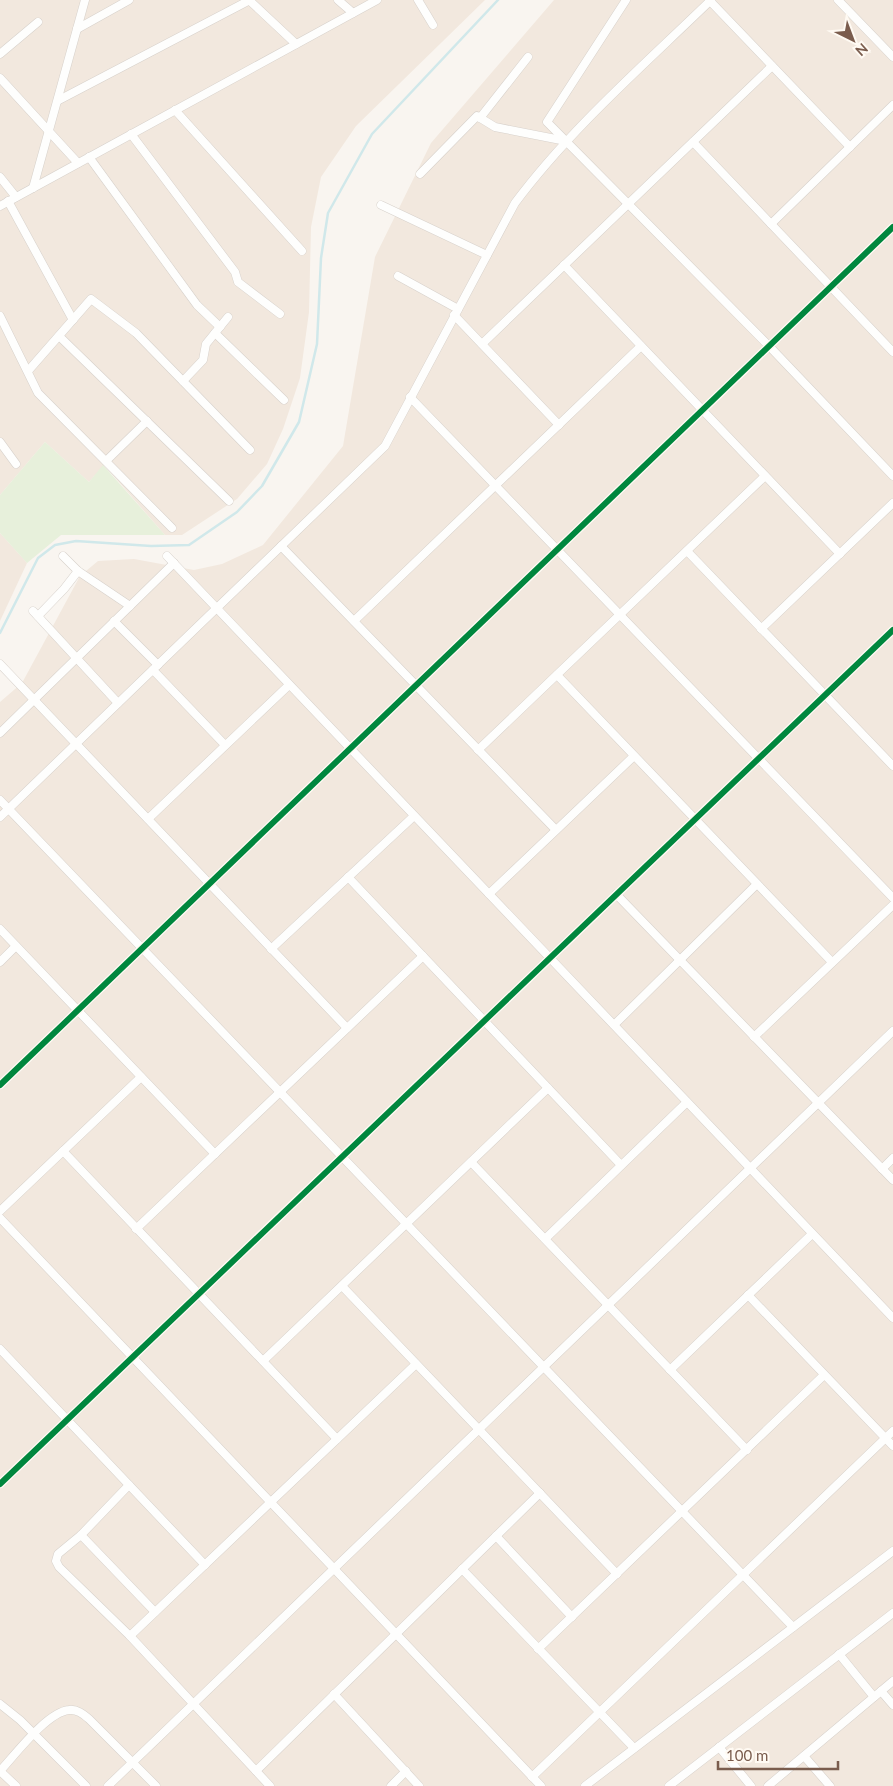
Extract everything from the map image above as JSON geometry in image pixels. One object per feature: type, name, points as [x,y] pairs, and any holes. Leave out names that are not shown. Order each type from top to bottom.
[{"type":"street","points":[[33,188],[59,100],[85,0]]},
{"type":"street","points":[[78,29],[129,0]]},
{"type":"street","points":[[59,100],[250,0],[296,44]]},
{"type":"street","points":[[338,0],[353,13]]},
{"type":"street","points":[[0,206],[377,0]]},
{"type":"street","points":[[418,0],[433,25]]},
{"type":"street","points":[[626,0],[547,122],[769,346],[893,476]]},
{"type":"street","points":[[838,0],[893,58]]},
{"type":"street","points":[[0,817],[386,446],[410,397],[515,203],[542,167],[566,141],[711,1],[850,147]]},
{"type":"street","points":[[0,54],[38,22]]},
{"type":"street","points":[[480,118],[528,57]]},
{"type":"street","points":[[482,344],[772,66]]},
{"type":"street","points":[[0,78],[78,163]]},
{"type":"street","points":[[771,224],[893,105]]},
{"type":"street","points":[[175,110],[302,251]]},
{"type":"street","points":[[420,174],[477,116],[495,128],[566,141]]},
{"type":"street","points":[[132,134],[234,272],[238,282],[280,314]]},
{"type":"street","points":[[693,142],[893,352]]},
{"type":"street","points":[[89,157],[217,330],[284,400]]},
{"type":"street","points":[[0,177],[16,197]]},
{"type":"street","points":[[8,201],[73,320]]},
{"type":"street","points":[[381,206],[487,255]]},
{"type":"street","points":[[0,1085],[893,227]]},
{"type":"street","points":[[564,266],[840,554]]},
{"type":"street","points":[[398,276],[456,312],[482,344],[559,425]]},
{"type":"street","points":[[28,371],[91,299],[136,333],[250,450]]},
{"type":"street","points":[[0,316],[38,393],[172,528]]},
{"type":"street","points":[[183,381],[203,360],[206,344],[228,317]]},
{"type":"street","points":[[59,336],[229,501]]},
{"type":"street","points":[[354,621],[641,346]]},
{"type":"street","points":[[410,397],[893,898]]},
{"type":"street","points":[[106,461],[147,421]]},
{"type":"street","points":[[0,442],[16,464]]},
{"type":"street","points":[[478,750],[765,476]]},
{"type":"street","points":[[761,628],[893,502]]},
{"type":"street","points":[[281,546],[556,830]]},
{"type":"street","points":[[687,551],[891,761]]},
{"type":"street","points":[[63,556],[78,571],[130,606]]},
{"type":"street","points":[[166,556],[812,1234],[892,1314]]},
{"type":"street","points":[[0,733],[174,563]]},
{"type":"street","points":[[78,571],[64,589],[35,613],[78,657],[118,703]]},
{"type":"street","points":[[114,621],[225,746]]},
{"type":"street","points":[[0,1484],[893,630]]},
{"type":"street","points":[[0,664],[347,1028]]},
{"type":"street","points":[[557,675],[832,962]]},
{"type":"street","points":[[148,819],[289,685]]},
{"type":"street","points":[[489,894],[634,756]]},
{"type":"street","points":[[0,800],[793,1627]]},
{"type":"street","points":[[271,949],[414,816]]},
{"type":"street","points":[[348,877],[621,1166]]},
{"type":"street","points":[[614,1026],[757,884]]},
{"type":"street","points":[[616,894],[893,1180]]},
{"type":"street","points":[[754,1037],[893,904]]},
{"type":"street","points":[[0,929],[215,1154]]},
{"type":"street","points":[[0,962],[16,946]]},
{"type":"street","points":[[136,1229],[423,956]]},
{"type":"street","points":[[108,1786],[893,1031]]},
{"type":"street","points":[[0,1211],[141,1077]]},
{"type":"street","points":[[263,1361],[548,1088]]},
{"type":"street","points":[[545,1239],[687,1102]]},
{"type":"street","points":[[62,1151],[337,1439]]},
{"type":"street","points":[[882,1169],[893,1158]]},
{"type":"street","points":[[471,1162],[747,1450]]},
{"type":"street","points":[[0,1218],[541,1786]]},
{"type":"street","points":[[670,1370],[812,1234]]},
{"type":"street","points":[[342,1286],[617,1574]]},
{"type":"street","points":[[748,1295],[893,1446]]},
{"type":"street","points":[[2,1355],[67,1420],[205,1565]]},
{"type":"street","points":[[130,1636],[416,1364]]},
{"type":"street","points":[[538,1649],[824,1375]]},
{"type":"street","points":[[532,1777],[893,1431]]},
{"type":"street","points":[[129,1485],[81,1535],[58,1554],[56,1562],[130,1636],[270,1786]]},
{"type":"street","points":[[256,1771],[540,1493]]},
{"type":"street","points":[[81,1535],[155,1612]]},
{"type":"street","points":[[496,1536],[572,1616]]},
{"type":"street","points":[[585,1786],[893,1551]]},
{"type":"street","points":[[462,1569],[634,1748]]},
{"type":"street","points":[[669,1786],[893,1612]]},
{"type":"street","points":[[839,1654],[874,1697]]},
{"type":"street","points":[[768,1786],[893,1681]]},
{"type":"street","points":[[882,1691],[893,1705]]},
{"type":"street","points":[[334,1694],[420,1786]]},
{"type":"street","points":[[0,1704],[34,1734],[86,1786]]},
{"type":"street","points":[[16,1786],[0,1771],[34,1734],[57,1714],[67,1710],[80,1712],[156,1786]]},
{"type":"street","points":[[719,1747],[751,1786]]},
{"type":"street","points":[[804,1756],[830,1786]]},
{"type":"street","points":[[391,1786],[406,1772]]},
{"type":"shaded area","points":[[0,0],[485,0],[356,126],[321,177],[311,227],[309,312],[300,378],[283,429],[267,464],[237,499],[182,535],[165,535],[104,465],[89,482],[45,442],[0,495]]},
{"type":"shaded area","points":[[554,0],[893,0],[893,1786],[0,1786],[0,702],[22,683],[80,576],[98,561],[134,559],[194,570],[222,564],[263,545],[343,446],[375,257],[431,143]]},
{"type":"shaded area","points":[[0,533],[27,563],[0,621]]},
{"type":"green space","points":[[45,442],[89,482],[103,465],[165,535],[61,535],[27,563],[0,533],[0,495]]},
{"type":"waterway","points":[[0,633],[38,558],[55,545],[76,541],[151,546],[189,545],[237,512],[262,486],[299,422],[317,344],[321,258],[328,213],[372,134],[498,0]]},
{"type":"cycle path","points":[[0,1085],[893,227]]},
{"type":"cycle path","points":[[0,1484],[893,630]]}]
